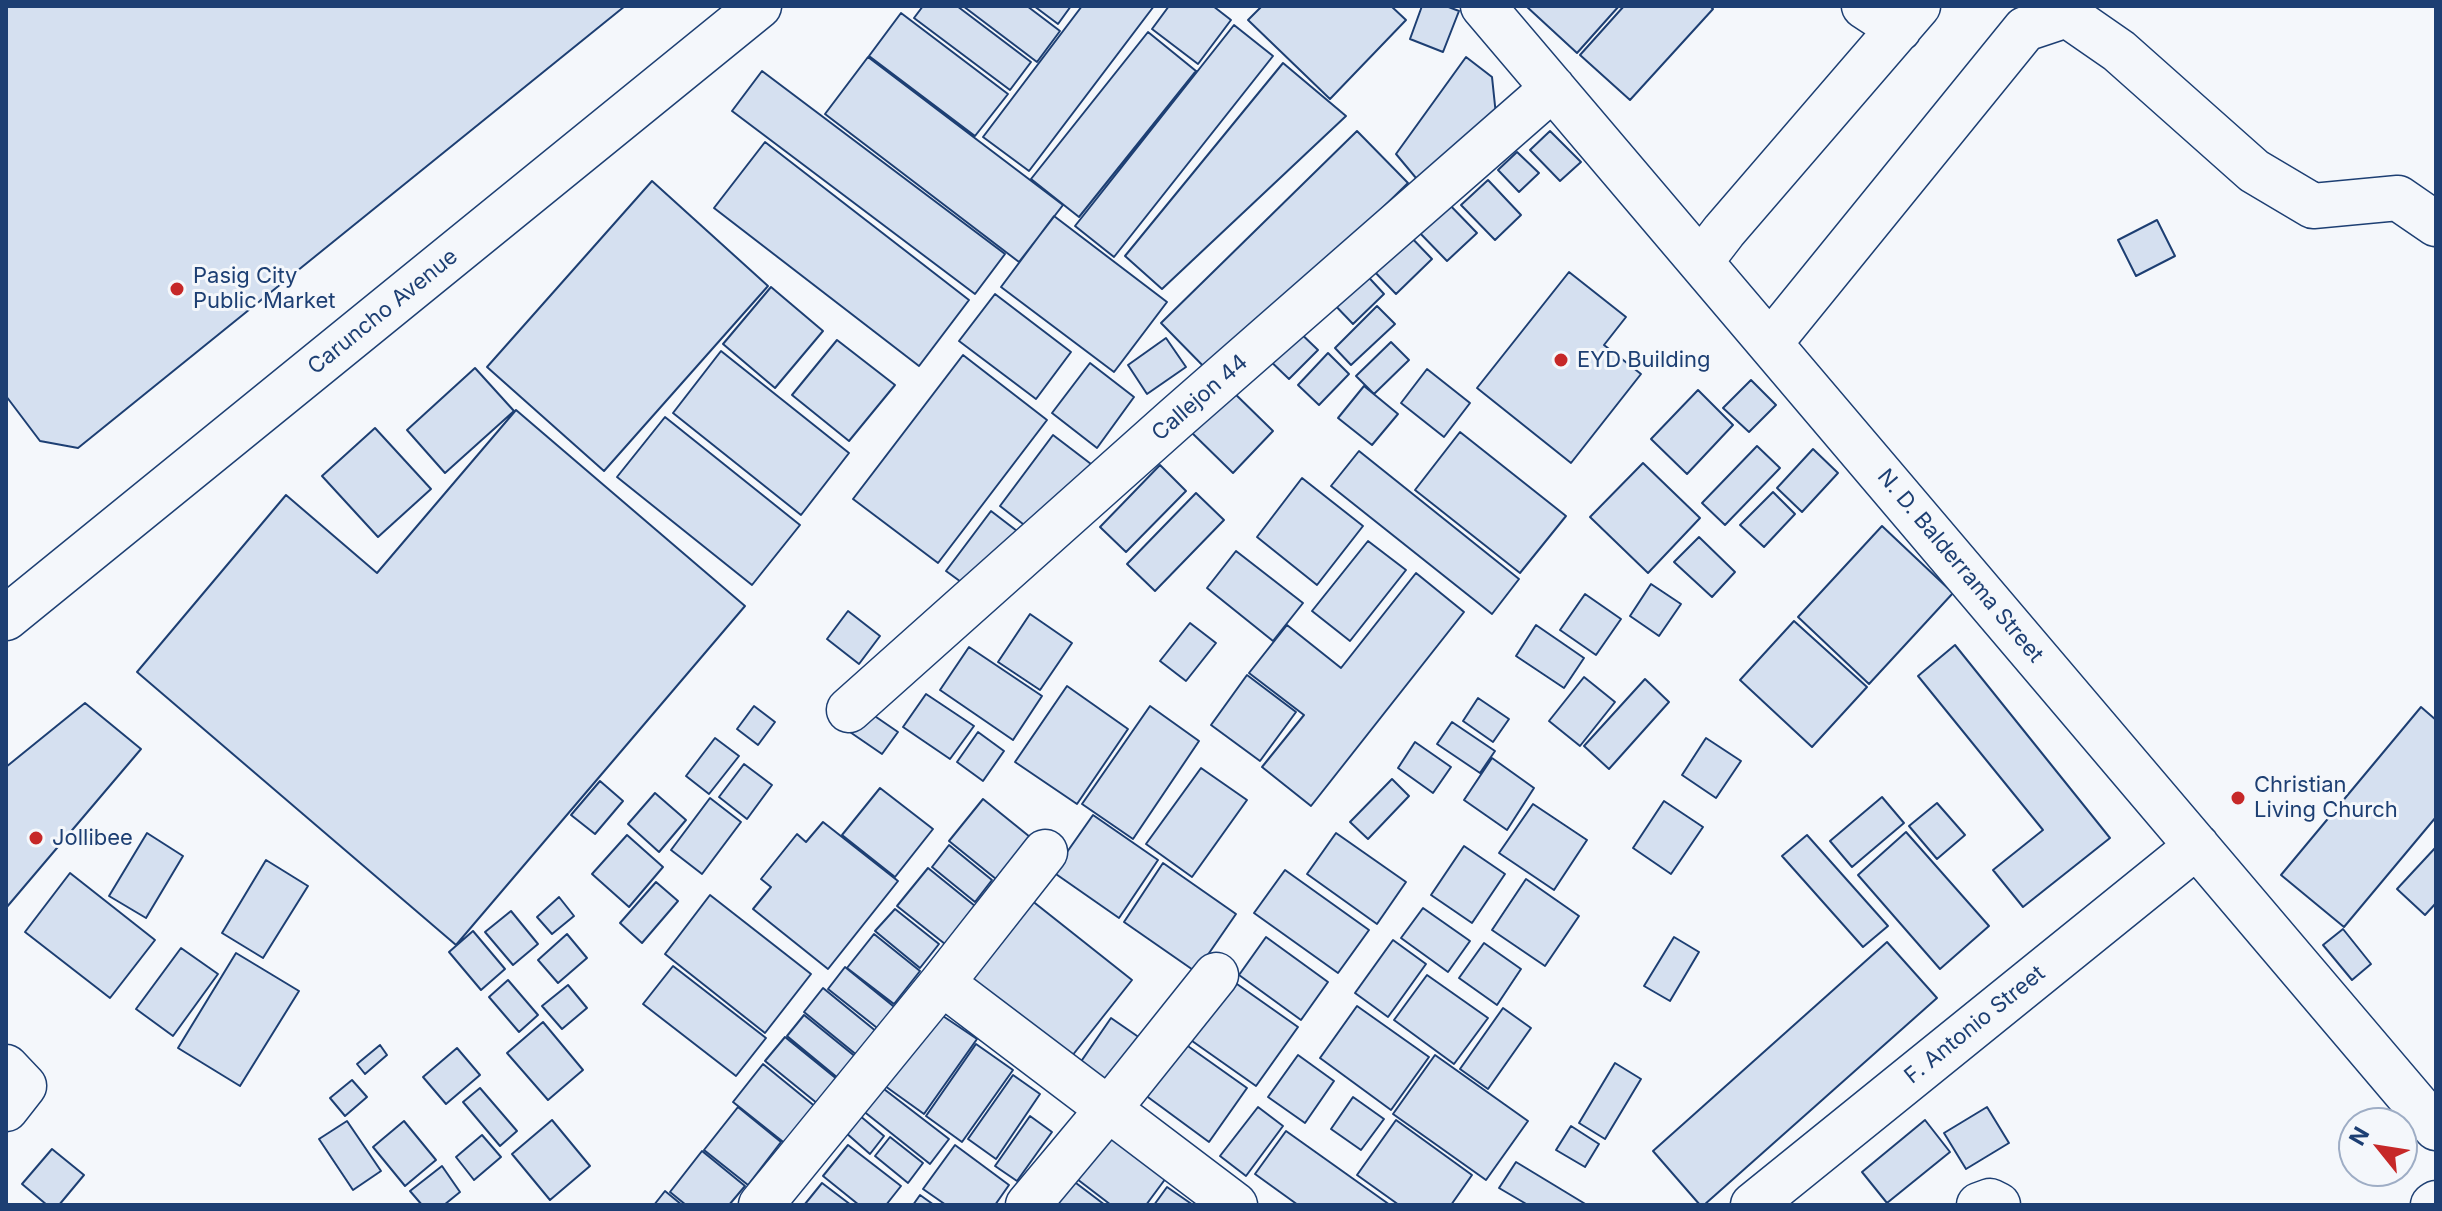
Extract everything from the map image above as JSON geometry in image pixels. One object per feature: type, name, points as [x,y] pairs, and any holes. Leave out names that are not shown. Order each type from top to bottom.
[{"type":"street","name":"Caruncho Avenue","points":[[6,618],[759,6]]},
{"type":"street","name":"N. D. Balderrama Street","points":[[1483,6],[2436,1128]]},
{"type":"street","points":[[1701,261],[1894,14]]},
{"type":"street","points":[[1770,343],[2025,29],[2067,15],[2119,51],[2254,171],[2313,206],[2398,198],[2436,224]]},
{"type":"street","name":"Callejon 44","points":[[849,710],[1553,88]]},
{"type":"street","name":"F. Antonio Street","points":[[1771,1200],[2197,846]]},
{"type":"street","points":[[761,1205],[1045,852]]},
{"type":"street","points":[[1028,1205],[1216,975]]},
{"type":"street","points":[[942,983],[1235,1205]]},
{"type":"street","points":[[6,1067],[24,1086],[6,1109]]},
{"type":"street","points":[[1979,1205],[1990,1201],[1998,1205]]},
{"type":"building","name":"Pasig City Public Market","points":[[6,6],[625,6],[78,448],[40,441],[6,396]]},
{"type":"building","points":[[923,6],[957,6],[1031,62],[1010,90],[914,18]]},
{"type":"building","points":[[963,6],[1027,6],[1060,31],[1037,62]]},
{"type":"building","points":[[1034,6],[1071,6],[1058,24]]},
{"type":"building","points":[[1082,6],[1154,6],[1029,171],[983,137]]},
{"type":"building","points":[[1169,6],[1213,6],[1231,20],[1198,64],[1152,29]]},
{"type":"building","points":[[1262,6],[1391,6],[1406,20],[1330,99],[1248,20]]},
{"type":"building","points":[[1422,6],[1446,6],[1459,11],[1443,52],[1410,39]]},
{"type":"building","points":[[1526,6],[1619,6],[1577,53]]},
{"type":"building","points":[[1624,6],[1710,6],[1713,9],[1630,100],[1580,55]]},
{"type":"building","points":[[901,13],[1008,94],[975,136],[869,56]]},
{"type":"building","points":[[1234,25],[1273,56],[1114,257],[1075,226]]},
{"type":"building","points":[[1148,32],[1196,71],[1079,217],[1031,179]]},
{"type":"building","points":[[868,57],[1063,205],[1019,262],[825,114]]},
{"type":"building","points":[[1466,57],[1492,77],[1496,115],[1421,184],[1396,154]]},
{"type":"building","points":[[1283,63],[1346,116],[1162,289],[1125,256]]},
{"type":"building","points":[[762,71],[1005,254],[975,294],[732,111]]},
{"type":"building","points":[[1357,131],[1408,183],[1212,375],[1161,323]]},
{"type":"building","points":[[1550,131],[1581,162],[1560,181],[1530,150]]},
{"type":"building","points":[[765,142],[969,300],[919,366],[714,208]]},
{"type":"building","points":[[1517,152],[1539,173],[1519,192],[1498,170]]},
{"type":"building","points":[[1488,180],[1521,215],[1495,240],[1461,205]]},
{"type":"building","points":[[652,181],[768,286],[604,471],[487,367]]},
{"type":"building","points":[[1445,200],[1477,233],[1447,261],[1416,229]]},
{"type":"building","points":[[1054,216],[1167,302],[1114,372],[1001,287]]},
{"type":"building","points":[[2157,220],[2175,256],[2136,276],[2118,240]]},
{"type":"building","points":[[1407,233],[1432,259],[1396,294],[1371,268]]},
{"type":"building","points":[[1362,270],[1384,294],[1353,324],[1330,300]]},
{"type":"building","name":"EYD Building","points":[[1569,272],[1626,317],[1604,345],[1641,374],[1571,463],[1477,388]]},
{"type":"building","points":[[771,287],[823,331],[775,388],[723,344]]},
{"type":"building","points":[[995,294],[1071,352],[1036,399],[959,341]]},
{"type":"building","points":[[1377,306],[1395,324],[1351,365],[1335,348]]},
{"type":"building","points":[[1291,324],[1318,350],[1289,379],[1263,354]]},
{"type":"building","points":[[1166,338],[1186,367],[1147,394],[1128,365]]},
{"type":"building","points":[[837,340],[895,385],[849,441],[792,395]]},
{"type":"building","points":[[1391,342],[1409,360],[1374,394],[1356,376]]},
{"type":"building","points":[[721,351],[849,453],[801,515],[673,413]]},
{"type":"building","points":[[1328,353],[1349,374],[1319,405],[1298,385]]},
{"type":"building","points":[[963,355],[1047,420],[938,563],[853,499]]},
{"type":"building","points":[[1090,363],[1134,397],[1097,448],[1052,413]]},
{"type":"building","points":[[475,368],[514,411],[445,473],[407,430]]},
{"type":"building","points":[[1427,369],[1470,403],[1444,437],[1401,403]]},
{"type":"building","points":[[1751,380],[1776,405],[1749,432],[1723,408]]},
{"type":"building","points":[[1364,386],[1398,414],[1372,445],[1338,418]]},
{"type":"building","points":[[1228,387],[1273,431],[1233,473],[1188,429]]},
{"type":"building","points":[[1698,390],[1733,425],[1687,474],[1651,439]]},
{"type":"building","points":[[516,410],[745,606],[456,945],[137,672],[286,495],[377,573]]},
{"type":"building","points":[[665,417],[800,525],[752,585],[617,477]]},
{"type":"building","points":[[375,428],[431,489],[378,537],[322,476]]},
{"type":"building","points":[[1460,432],[1566,516],[1520,573],[1415,490]]},
{"type":"building","points":[[1053,435],[1091,464],[1037,535],[1000,506]]},
{"type":"building","points":[[1757,446],[1780,468],[1725,525],[1702,503]]},
{"type":"building","points":[[1813,449],[1838,473],[1802,512],[1777,488]]},
{"type":"building","points":[[1359,451],[1519,579],[1492,614],[1331,486]]},
{"type":"building","points":[[1643,463],[1700,518],[1648,573],[1590,517]]},
{"type":"building","points":[[1160,465],[1186,491],[1126,552],[1100,527]]},
{"type":"building","points":[[1302,478],[1363,526],[1317,585],[1257,537]]},
{"type":"building","points":[[1773,492],[1795,514],[1764,547],[1740,525]]},
{"type":"building","points":[[1196,493],[1224,520],[1155,591],[1127,564]]},
{"type":"building","points":[[991,511],[1017,531],[972,590],[946,571]]},
{"type":"building","points":[[1882,526],[1953,593],[1869,684],[1798,617]]},
{"type":"building","points":[[1699,537],[1735,572],[1712,597],[1674,562]]},
{"type":"building","points":[[1368,541],[1406,570],[1350,641],[1312,611]]},
{"type":"building","points":[[1236,551],[1303,603],[1273,641],[1207,588]]},
{"type":"building","points":[[1416,573],[1464,612],[1311,806],[1262,767],[1304,715],[1249,673],[1287,625],[1341,668]]},
{"type":"building","points":[[1651,584],[1681,604],[1659,636],[1630,616]]},
{"type":"building","points":[[1585,594],[1621,619],[1596,655],[1560,630]]},
{"type":"building","points":[[848,611],[880,636],[859,664],[827,639]]},
{"type":"building","points":[[1030,614],[1072,643],[1040,690],[998,662]]},
{"type":"building","points":[[1794,621],[1867,687],[1812,747],[1740,680]]},
{"type":"building","points":[[1190,623],[1216,643],[1186,681],[1160,661]]},
{"type":"building","points":[[1536,625],[1584,658],[1564,688],[1516,656]]},
{"type":"building","points":[[1955,645],[2110,838],[2023,907],[1993,870],[2043,830],[1918,676]]},
{"type":"building","points":[[969,647],[1042,696],[1013,740],[940,690]]},
{"type":"building","points":[[1247,675],[1296,712],[1260,761],[1211,725]]},
{"type":"building","points":[[1584,677],[1615,702],[1580,746],[1549,721]]},
{"type":"building","points":[[1645,679],[1669,702],[1609,769],[1584,746]]},
{"type":"building","points":[[1067,686],[1128,729],[1077,804],[1015,762]]},
{"type":"building","points":[[926,694],[974,726],[950,759],[903,727]]},
{"type":"building","points":[[1478,698],[1509,719],[1493,742],[1463,721]]},
{"type":"building","name":"Jollibee","points":[[85,703],[141,749],[6,908],[6,767]]},
{"type":"building","points":[[754,706],[775,722],[758,745],[737,729]]},
{"type":"building","points":[[1150,706],[1199,741],[1133,839],[1082,804]]},
{"type":"building","points":[[2421,707],[2436,720],[2436,817],[2344,927],[2281,875]]},
{"type":"building","points":[[863,708],[898,732],[882,754],[847,730]]},
{"type":"building","points":[[1452,722],[1495,751],[1480,773],[1437,744]]},
{"type":"building","points":[[978,732],[1004,751],[983,781],[957,762]]},
{"type":"building","points":[[715,738],[739,756],[709,794],[686,776]]},
{"type":"building","points":[[1706,738],[1741,761],[1716,798],[1682,775]]},
{"type":"building","points":[[1415,742],[1451,767],[1433,793],[1398,768]]},
{"type":"building","points":[[1492,758],[1534,788],[1507,830],[1464,800]]},
{"type":"building","points":[[744,764],[772,785],[747,819],[719,797]]},
{"type":"building","points":[[1201,768],[1247,800],[1192,877],[1146,844]]},
{"type":"building","points":[[1392,779],[1409,796],[1368,839],[1350,822]]},
{"type":"building","points":[[600,781],[623,801],[595,834],[571,815]]},
{"type":"building","points":[[880,788],[933,829],[895,877],[842,835]]},
{"type":"building","points":[[655,793],[686,820],[659,852],[628,824]]},
{"type":"building","points":[[1882,797],[1904,823],[1852,867],[1830,841]]},
{"type":"building","points":[[710,798],[741,822],[702,874],[671,850]]},
{"type":"building","points":[[983,799],[1030,837],[996,879],[949,841]]},
{"type":"building","points":[[1664,801],[1703,827],[1671,874],[1633,848]]},
{"type":"building","points":[[1937,803],[1965,835],[1937,859],[1909,826]]},
{"type":"building","points":[[1533,804],[1587,840],[1554,890],[1499,853]]},
{"type":"building","points":[[1093,815],[1158,860],[1119,918],[1053,872]]},
{"type":"building","points":[[823,822],[898,881],[828,969],[753,909],[771,887],[761,879],[797,834],[806,842]]},
{"type":"building","points":[[1906,832],[1989,926],[1940,969],[1858,875]]},
{"type":"building","points":[[147,833],[183,856],[146,918],[109,896]]},
{"type":"building","points":[[1336,833],[1406,882],[1377,924],[1307,874]]},
{"type":"building","points":[[627,835],[663,867],[629,907],[592,874]]},
{"type":"building","points":[[1807,835],[1888,926],[1863,947],[1782,856]]},
{"type":"building","points":[[949,845],[992,880],[975,902],[932,867]]},
{"type":"building","points":[[1464,846],[1505,874],[1472,923],[1431,895]]},
{"type":"building","points":[[2436,847],[2436,903],[2425,915],[2397,889]]},
{"type":"building","points":[[266,860],[308,886],[263,958],[222,933]]},
{"type":"building","points":[[1163,863],[1236,914],[1196,972],[1124,922]]},
{"type":"building","points":[[928,868],[975,906],[945,944],[897,906]]},
{"type":"building","points":[[1285,870],[1369,930],[1338,973],[1254,913]]},
{"type":"building","points":[[70,873],[155,940],[110,998],[25,932]]},
{"type":"building","points":[[1526,879],[1579,916],[1545,966],[1492,930]]},
{"type":"building","points":[[656,882],[678,901],[642,943],[620,923]]},
{"type":"building","points":[[710,895],[811,974],[765,1033],[665,954]]},
{"type":"building","points":[[1026,896],[1132,980],[1068,1061],[962,978]]},
{"type":"building","points":[[559,897],[574,916],[552,934],[537,917]]},
{"type":"building","points":[[1423,908],[1470,941],[1448,972],[1401,938]]},
{"type":"building","points":[[895,909],[939,944],[920,968],[875,931]]},
{"type":"building","points":[[511,911],[538,944],[513,965],[485,932]]},
{"type":"building","points":[[2343,929],[2371,964],[2352,980],[2323,945]]},
{"type":"building","points":[[473,931],[505,969],[481,990],[449,952]]},
{"type":"building","points":[[567,934],[587,958],[558,983],[538,960]]},
{"type":"building","points":[[874,934],[920,971],[894,1004],[847,968]]},
{"type":"building","points":[[1266,937],[1328,982],[1301,1020],[1239,975]]},
{"type":"building","points":[[1674,937],[1699,952],[1670,1001],[1644,986]]},
{"type":"building","points":[[1393,940],[1426,964],[1388,1017],[1355,993]]},
{"type":"building","points":[[1887,942],[1937,998],[1704,1205],[1700,1205],[1653,1151]]},
{"type":"building","points":[[1484,943],[1521,969],[1497,1005],[1459,978]]},
{"type":"building","points":[[181,948],[218,974],[173,1036],[136,1009]]},
{"type":"building","points":[[236,953],[299,991],[240,1086],[178,1048]]},
{"type":"building","points":[[673,966],[766,1038],[736,1076],[643,1004]]},
{"type":"building","points":[[845,967],[898,1010],[881,1031],[828,989]]},
{"type":"building","points":[[1427,975],[1488,1018],[1454,1064],[1394,1020]]},
{"type":"building","points":[[1227,977],[1298,1027],[1256,1086],[1185,1036]]},
{"type":"building","points":[[508,980],[538,1015],[519,1032],[489,997]]},
{"type":"building","points":[[568,985],[587,1008],[562,1029],[542,1006]]},
{"type":"building","points":[[823,988],[877,1032],[858,1056],[804,1012]]},
{"type":"building","points":[[1357,1006],[1429,1057],[1391,1110],[1320,1058]]},
{"type":"building","points":[[1503,1008],[1531,1028],[1488,1089],[1460,1069]]},
{"type":"building","points":[[937,1012],[977,1039],[924,1114],[885,1086]]},
{"type":"building","points":[[804,1015],[862,1062],[844,1083],[787,1036]]},
{"type":"building","points":[[1111,1018],[1140,1038],[1109,1083],[1080,1063]]},
{"type":"building","points":[[543,1022],[583,1070],[548,1100],[507,1053]]},
{"type":"building","points":[[785,1037],[838,1080],[818,1104],[765,1061]]},
{"type":"building","points":[[1178,1039],[1247,1088],[1209,1142],[1141,1092]]},
{"type":"building","points":[[976,1044],[1013,1070],[962,1142],[926,1116]]},
{"type":"building","points":[[380,1045],[387,1055],[365,1074],[357,1064]]},
{"type":"building","points":[[457,1048],[480,1075],[446,1104],[423,1077]]},
{"type":"building","points":[[1298,1055],[1334,1081],[1305,1123],[1268,1097]]},
{"type":"building","points":[[1435,1055],[1528,1121],[1486,1180],[1393,1114]]},
{"type":"building","points":[[1615,1063],[1641,1079],[1605,1139],[1579,1123]]},
{"type":"building","points":[[763,1064],[817,1108],[787,1145],[733,1102]]},
{"type":"building","points":[[1013,1075],[1040,1094],[996,1159],[968,1139]]},
{"type":"building","points":[[352,1080],[367,1097],[345,1116],[330,1098]]},
{"type":"building","points":[[880,1086],[949,1139],[930,1164],[862,1110]]},
{"type":"building","points":[[480,1088],[517,1131],[500,1146],[463,1102]]},
{"type":"building","points":[[1353,1097],[1384,1119],[1361,1150],[1331,1129]]},
{"type":"building","points":[[738,1107],[781,1142],[748,1185],[704,1150]]},
{"type":"building","points":[[1258,1107],[1283,1126],[1246,1176],[1220,1156]]},
{"type":"building","points":[[1987,1107],[2009,1143],[1966,1169],[1944,1133]]},
{"type":"building","points":[[859,1115],[884,1136],[870,1154],[845,1132]]},
{"type":"building","points":[[1030,1116],[1052,1132],[1017,1181],[995,1166]]},
{"type":"building","points":[[552,1120],[590,1166],[550,1200],[512,1154]]},
{"type":"building","points":[[1396,1120],[1472,1175],[1451,1205],[1399,1205],[1357,1175]]},
{"type":"building","points":[[1925,1120],[1950,1152],[1887,1203],[1862,1172]]},
{"type":"building","points":[[347,1121],[381,1171],[353,1190],[319,1139]]},
{"type":"building","points":[[404,1121],[436,1160],[405,1186],[373,1147]]},
{"type":"building","points":[[1571,1126],[1599,1144],[1585,1167],[1556,1150]]},
{"type":"building","points":[[1286,1131],[1390,1205],[1298,1205],[1255,1174]]},
{"type":"building","points":[[482,1135],[501,1157],[474,1180],[456,1157]]},
{"type":"building","points":[[1109,1135],[1166,1178],[1146,1205],[1111,1205],[1077,1179]]},
{"type":"building","points":[[890,1137],[923,1163],[908,1183],[875,1156]]},
{"type":"building","points":[[848,1145],[901,1186],[886,1205],[859,1205],[823,1176]]},
{"type":"building","points":[[955,1145],[1009,1185],[995,1205],[946,1205],[923,1189]]},
{"type":"building","points":[[52,1149],[84,1175],[59,1205],[47,1205],[22,1184]]},
{"type":"building","points":[[702,1151],[745,1186],[729,1205],[686,1205],[670,1192]]},
{"type":"building","points":[[1516,1162],[1587,1205],[1528,1205],[1499,1188]]},
{"type":"building","points":[[442,1166],[460,1192],[444,1205],[422,1205],[410,1191]]},
{"type":"building","points":[[1072,1180],[1105,1205],[1053,1205]]},
{"type":"building","points":[[822,1183],[851,1205],[805,1204]]},
{"type":"building","points":[[1167,1187],[1193,1205],[1154,1205]]},
{"type":"building","points":[[665,1191],[682,1205],[654,1205]]},
{"type":"building","points":[[920,1195],[934,1205],[913,1205]]},
{"type":"place","name":"Pasig City Public Market","points":[[177,289]]},
{"type":"place","name":"EYD Building","points":[[1561,360]]},
{"type":"place","name":"Christian Living Church","points":[[2238,798]]},
{"type":"place","name":"Jollibee","points":[[36,838]]}]
